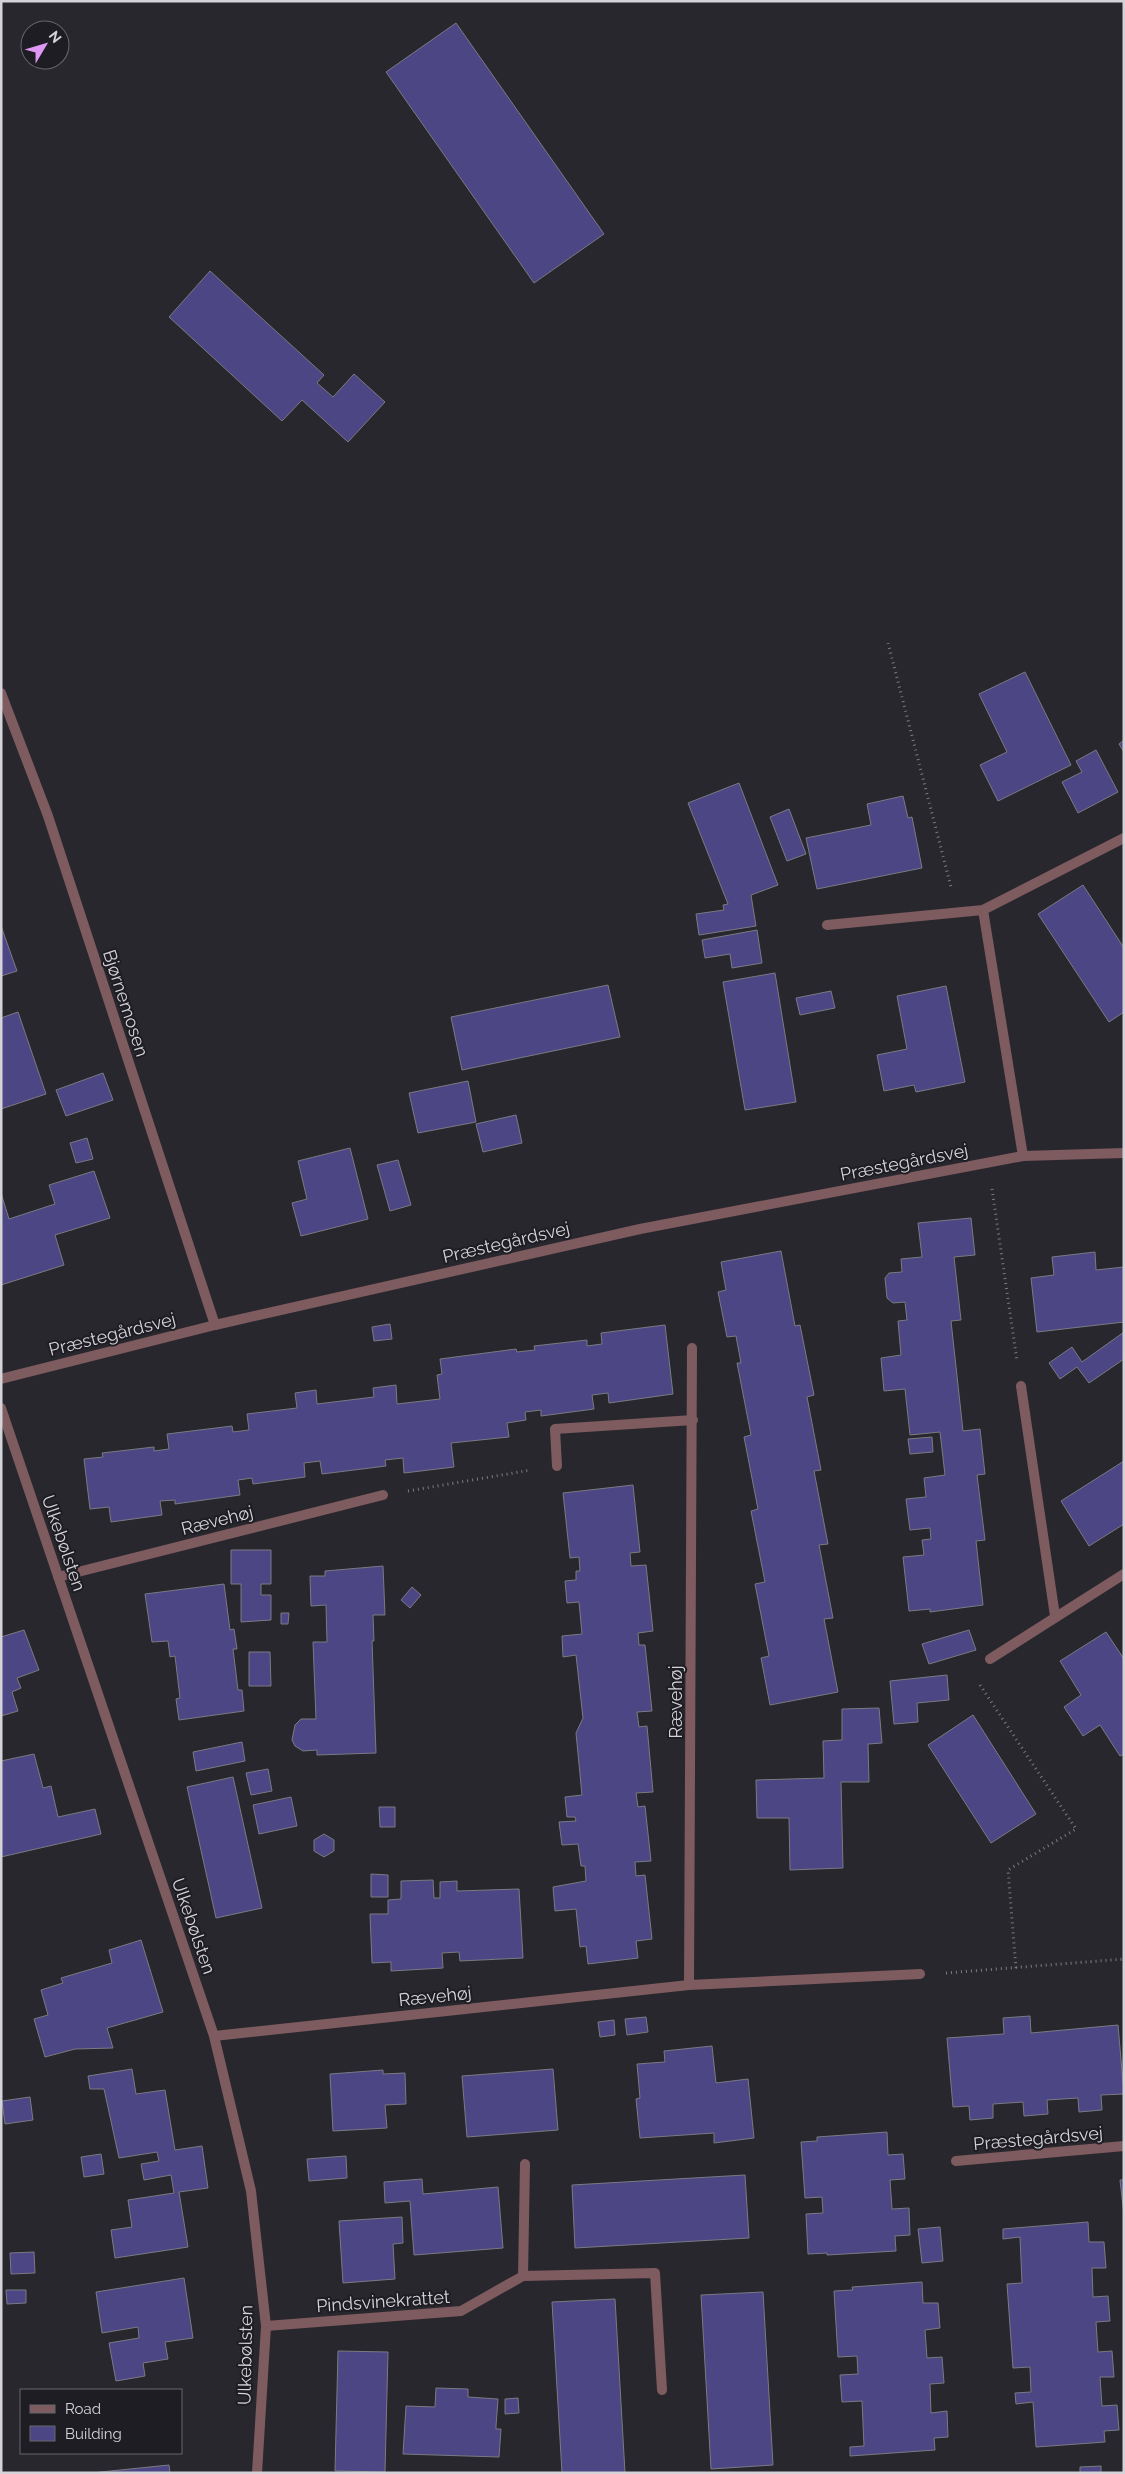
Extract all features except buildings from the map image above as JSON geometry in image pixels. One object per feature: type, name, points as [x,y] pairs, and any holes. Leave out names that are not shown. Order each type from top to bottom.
[{"type":"street","name":"Bjørnemosen","points":[[1,693],[48,816],[215,1324]]},
{"type":"street","points":[[827,925],[983,910],[1124,838]]},
{"type":"street","points":[[983,910],[1023,1156]]},
{"type":"street","name":"Præstegårdsvej","points":[[1,1379],[215,1324],[640,1228],[1023,1156],[1124,1153]]},
{"type":"street","name":"Rævehøj","points":[[689,1984],[692,1348]]},
{"type":"street","points":[[1021,1386],[1055,1616]]},
{"type":"street","name":"Ulkebølsten","points":[[1,1408],[214,2036],[251,2192],[266,2326],[257,2473]]},
{"type":"street","points":[[557,1466],[555,1430],[693,1420]]},
{"type":"street","name":"Rævehøj","points":[[58,1577],[383,1495]]},
{"type":"street","points":[[990,1659],[1124,1574]]},
{"type":"street","name":"Rævehøj","points":[[214,2036],[689,1984],[920,1974]]},
{"type":"street","name":"Præstegårdsvej","points":[[956,2161],[1124,2146]]},
{"type":"street","points":[[523,2276],[525,2164]]},
{"type":"street","name":"Pindsvinekrattet","points":[[266,2326],[461,2311],[523,2276],[655,2273],[662,2390]]},
{"type":"path","points":[[888,643],[957,913]]},
{"type":"path","points":[[988,1162],[1021,1386]]},
{"type":"path","points":[[383,1495],[557,1466]]},
{"type":"path","points":[[990,1659],[980,1684],[1076,1829],[1008,1870],[1016,1969]]},
{"type":"path","points":[[920,1974],[1016,1969],[1124,1959]]}]
